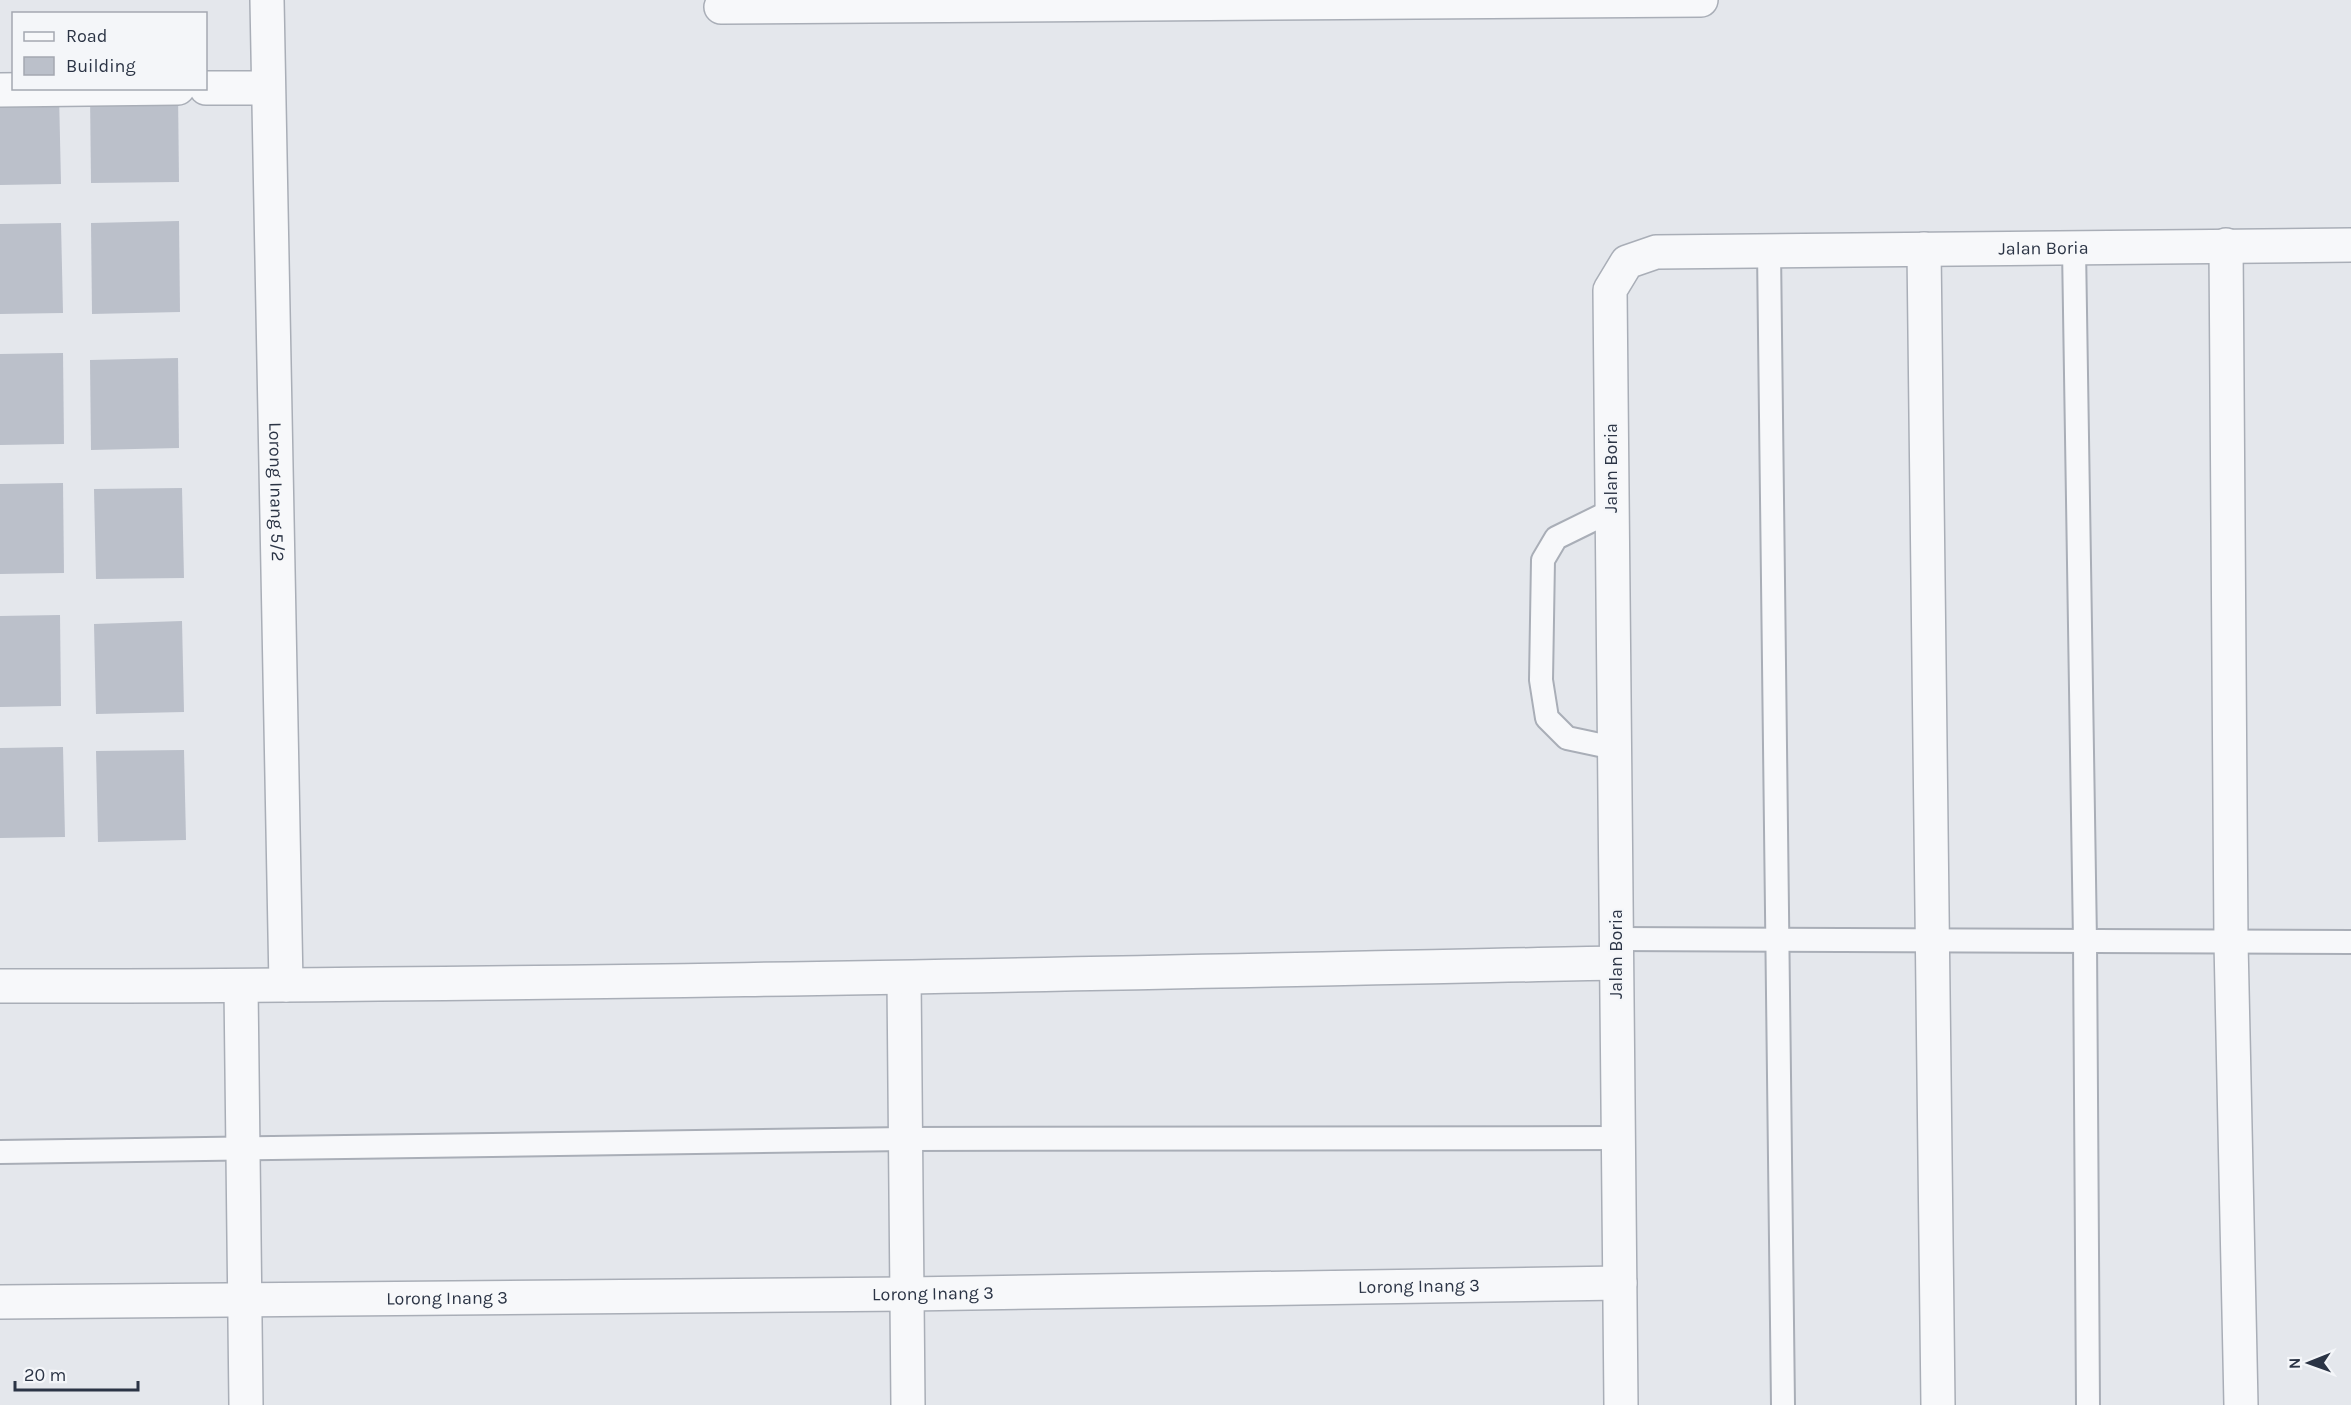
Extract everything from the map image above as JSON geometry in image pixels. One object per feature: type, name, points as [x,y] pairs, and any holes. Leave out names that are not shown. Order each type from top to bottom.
[{"type":"street","name":"Lorong Inang 5/2","points":[[267,0],[286,984]]},
{"type":"street","points":[[721,7],[1701,0]]},
{"type":"street","points":[[207,88],[268,88]]},
{"type":"street","name":"Jalan Boria","points":[[1621,1405],[1610,290],[1628,262],[1656,252],[2351,244]]},
{"type":"street","points":[[2226,245],[2230,942],[2241,1405]]},
{"type":"street","points":[[1924,249],[1938,1405]]},
{"type":"street","points":[[0,986],[241,986],[904,978],[1616,951]]},
{"type":"street","points":[[904,978],[908,1405]]},
{"type":"street","points":[[241,986],[246,1405]]},
{"type":"street","name":"Lorong Inang 3","points":[[0,1302],[908,1294],[1620,1283]]},
{"type":"lane","points":[[2074,248],[2085,941],[2088,1405]]},
{"type":"lane","points":[[1770,251],[1783,1405]]},
{"type":"lane","points":[[1611,511],[1556,538],[1543,560],[1541,680],[1547,718],[1567,738],[1614,748]]},
{"type":"lane","points":[[1616,951],[1779,940],[2351,942]]},
{"type":"lane","points":[[0,1152],[904,1139],[1618,1138]]},
{"type":"building","points":[[178,92],[179,182],[91,183],[90,93]]},
{"type":"building","points":[[59,94],[61,184],[0,185],[0,95]]},
{"type":"building","points":[[179,221],[180,312],[92,314],[91,223]]},
{"type":"building","points":[[61,223],[63,313],[0,314],[0,224]]},
{"type":"building","points":[[63,353],[64,444],[0,445],[0,354]]},
{"type":"building","points":[[178,358],[179,448],[91,450],[90,360]]},
{"type":"building","points":[[63,483],[64,573],[0,574],[0,484]]},
{"type":"building","points":[[182,488],[184,578],[96,579],[94,489]]},
{"type":"building","points":[[60,615],[61,706],[0,707],[0,616]]},
{"type":"building","points":[[182,621],[184,712],[96,714],[94,624]]},
{"type":"building","points":[[63,747],[65,837],[0,838],[0,748]]},
{"type":"building","points":[[184,750],[186,840],[98,842],[96,751]]}]
